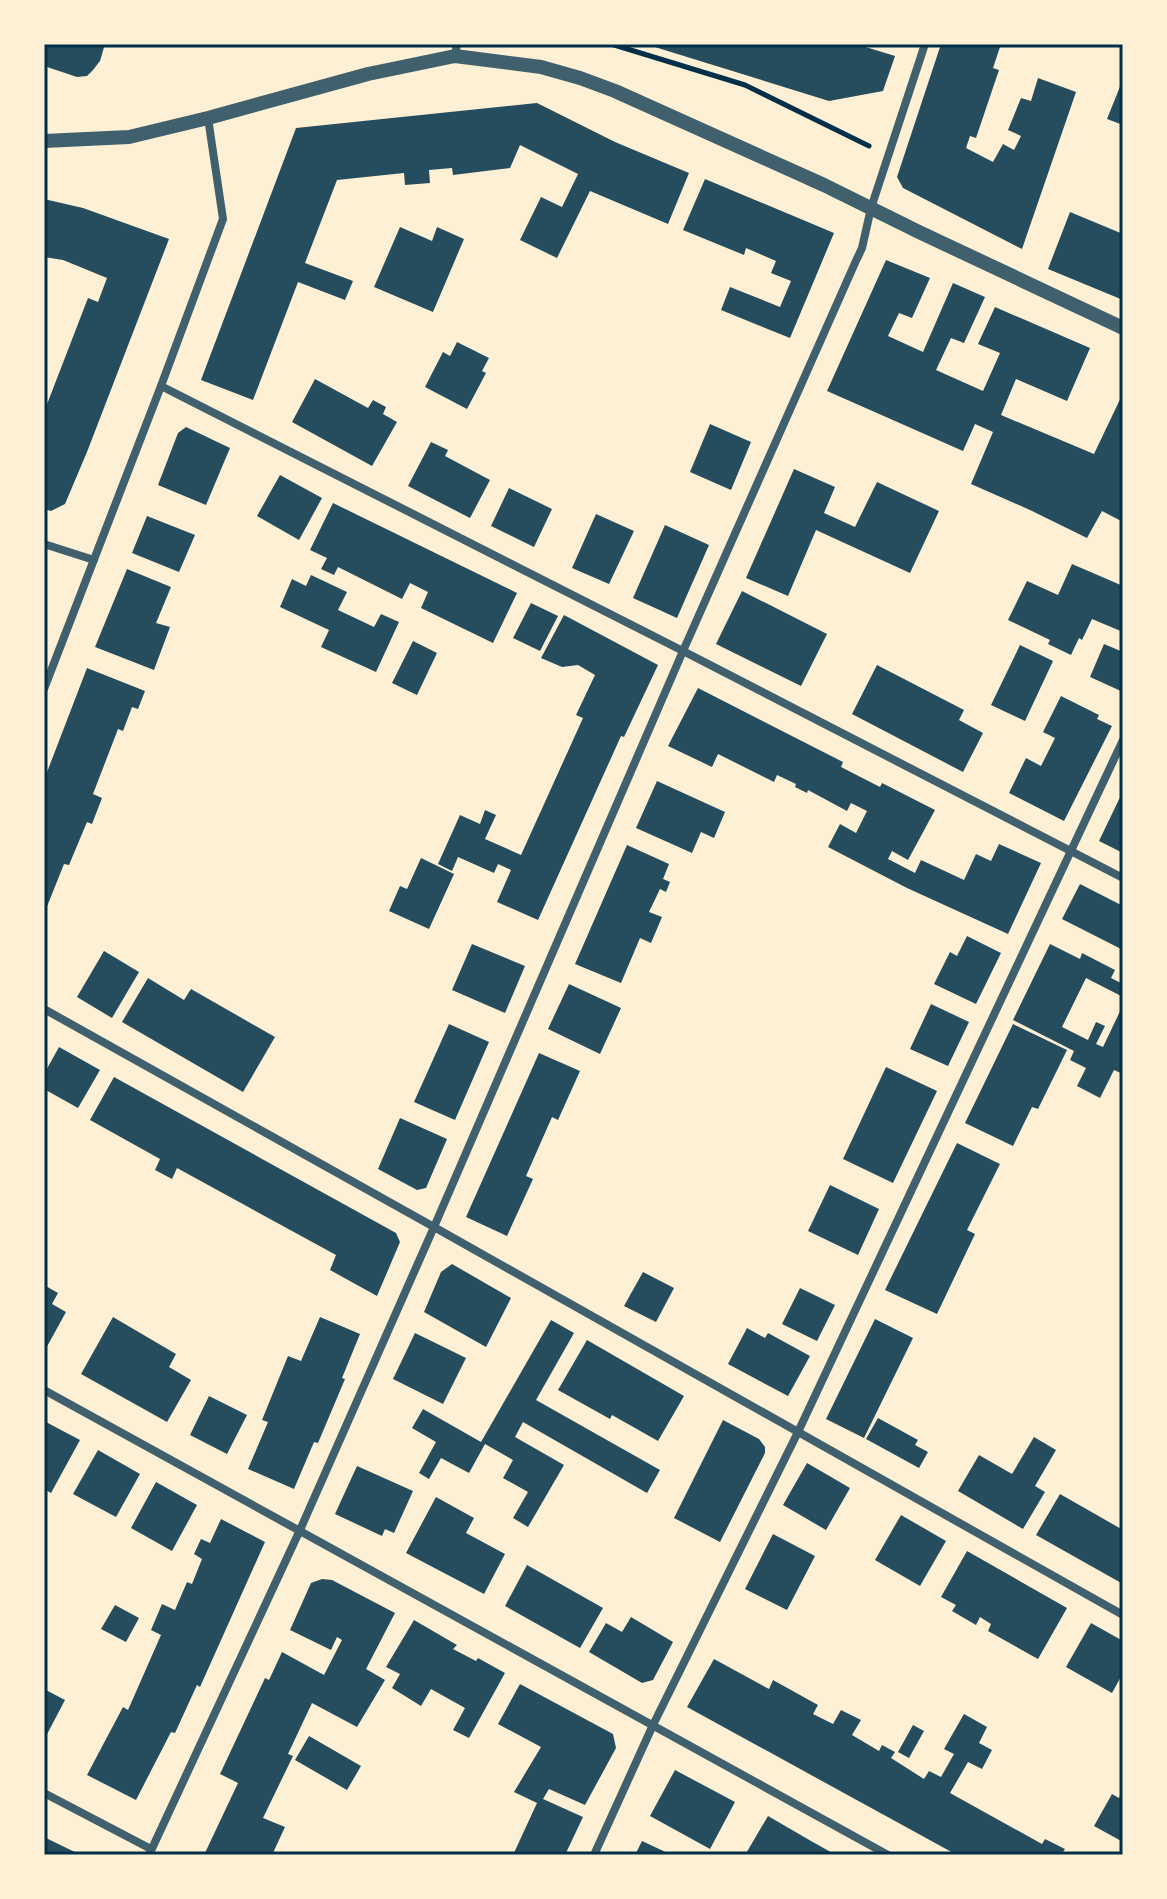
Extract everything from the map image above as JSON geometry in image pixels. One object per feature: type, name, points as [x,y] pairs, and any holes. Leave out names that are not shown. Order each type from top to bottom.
[{"type":"street","points":[[44,1793],[150,1852],[300,1530],[862,248],[871,208],[925,44]]},
{"type":"street","points":[[44,141],[129,137],[456,50],[541,67],[615,91],[824,185],[1123,328]]},
{"type":"street","points":[[44,689],[223,219],[208,118]]},
{"type":"street","points":[[161,386],[1123,878]]},
{"type":"street","points":[[44,544],[94,560]]},
{"type":"street","points":[[594,1855],[653,1725],[798,1432],[1123,740]]},
{"type":"street","points":[[44,1009],[1123,1615]]},
{"type":"street","points":[[44,1390],[888,1855]]},
{"type":"path","points":[[611,44],[745,85],[888,156]]},
{"type":"building","points":[[44,44],[105,44],[100,61],[93,70],[87,76],[77,77],[44,66]]},
{"type":"building","points":[[645,44],[856,44],[895,56],[883,91],[829,101]]},
{"type":"building","points":[[941,44],[1001,44],[993,68],[999,70],[976,138],[970,136],[966,148],[993,162],[1003,144],[1014,150],[1021,136],[1008,130],[1021,98],[1031,101],[1038,78],[1076,92],[1022,249],[903,188],[897,177]]},
{"type":"building","points":[[1123,79],[1123,125],[1107,119]]},
{"type":"building","points":[[537,103],[615,142],[689,173],[668,224],[590,191],[557,258],[520,240],[541,197],[562,207],[578,174],[520,145],[510,168],[453,175],[452,168],[429,170],[430,183],[405,185],[404,173],[337,180],[305,263],[353,281],[345,300],[298,282],[253,400],[201,380],[296,128]]},
{"type":"building","points":[[705,179],[834,233],[790,338],[721,310],[730,287],[780,307],[791,281],[771,273],[776,261],[746,248],[744,255],[683,230]]},
{"type":"building","points":[[44,199],[83,208],[169,239],[65,504],[51,511],[44,509],[44,412],[88,298],[98,302],[107,278],[63,260],[44,257]]},
{"type":"building","points":[[1070,212],[1123,234],[1123,300],[1048,269]]},
{"type":"building","points":[[400,227],[432,241],[437,227],[464,239],[433,312],[374,287]]},
{"type":"building","points":[[886,260],[930,278],[912,318],[899,313],[888,336],[923,352],[953,283],[985,297],[964,343],[951,338],[936,370],[983,391],[1000,353],[978,344],[995,307],[1090,348],[1067,401],[1016,379],[1001,415],[1094,454],[1123,393],[1123,522],[1102,511],[1087,538],[971,484],[993,432],[975,424],[963,451],[827,391]]},
{"type":"building","points":[[457,342],[489,358],[482,371],[486,373],[467,409],[425,387],[443,352],[450,356]]},
{"type":"building","points":[[315,379],[368,408],[373,400],[386,407],[383,414],[397,422],[372,466],[292,422]]},
{"type":"building","points":[[710,424],[751,442],[731,490],[690,472]]},
{"type":"building","points":[[186,427],[230,448],[206,505],[158,485],[178,433]]},
{"type":"building","points":[[431,442],[448,450],[445,456],[490,480],[470,518],[408,486]]},
{"type":"building","points":[[794,469],[835,487],[824,513],[855,527],[877,482],[939,511],[910,573],[816,530],[788,596],[746,578]]},
{"type":"building","points":[[280,475],[322,498],[299,540],[257,516]]},
{"type":"building","points":[[509,488],[552,509],[534,547],[491,526]]},
{"type":"building","points":[[333,503],[517,593],[493,643],[421,608],[428,592],[410,583],[402,599],[338,567],[334,575],[321,569],[327,558],[310,550]]},
{"type":"building","points":[[596,514],[634,531],[609,584],[572,568]]},
{"type":"building","points":[[147,516],[195,535],[179,572],[132,553]]},
{"type":"building","points":[[665,525],[709,545],[677,618],[633,598]]},
{"type":"building","points":[[1072,564],[1123,586],[1123,632],[1092,619],[1071,655],[1048,644],[1050,640],[1008,620],[1027,581],[1058,595]]},
{"type":"building","points":[[127,569],[171,587],[156,623],[170,627],[154,670],[95,647]]},
{"type":"building","points":[[311,575],[347,592],[338,610],[374,627],[381,614],[399,622],[376,672],[321,647],[329,630],[280,607],[292,579],[306,586]]},
{"type":"building","points":[[742,591],[827,634],[801,686],[716,644]]},
{"type":"building","points":[[531,603],[558,616],[540,651],[513,638]]},
{"type":"building","points":[[564,615],[658,665],[624,737],[621,736],[538,920],[497,902],[511,870],[498,864],[494,873],[458,857],[452,871],[438,864],[460,815],[480,824],[485,810],[496,815],[485,839],[521,855],[583,718],[576,715],[595,675],[578,665],[562,667],[541,658]]},
{"type":"building","points":[[413,641],[437,653],[417,695],[392,683]]},
{"type":"building","points":[[1104,644],[1123,652],[1123,692],[1090,677]]},
{"type":"building","points":[[1020,645],[1053,661],[1025,721],[991,705]]},
{"type":"building","points":[[877,665],[964,710],[959,720],[983,733],[963,772],[852,714]]},
{"type":"building","points":[[87,668],[145,691],[138,709],[132,707],[123,731],[118,729],[93,794],[102,798],[92,824],[87,822],[69,865],[64,864],[44,914],[44,780]]},
{"type":"building","points":[[698,688],[843,762],[841,767],[880,787],[882,783],[935,810],[908,860],[892,851],[888,859],[915,873],[921,860],[964,880],[976,854],[991,861],[999,844],[1041,863],[1008,934],[907,888],[828,847],[840,824],[856,833],[867,811],[851,803],[847,811],[808,790],[807,793],[795,787],[796,784],[777,775],[774,782],[718,754],[712,767],[668,746]]},
{"type":"building","points":[[1061,696],[1099,715],[1097,719],[1112,726],[1064,821],[1009,793],[1026,758],[1041,766],[1055,738],[1043,732]]},
{"type":"building","points":[[657,781],[725,812],[714,838],[701,832],[692,853],[636,828]]},
{"type":"building","points":[[1123,791],[1123,853],[1099,841]]},
{"type":"building","points":[[627,845],[669,864],[663,879],[670,882],[666,892],[660,889],[649,912],[662,917],[651,943],[640,938],[621,983],[575,964]]},
{"type":"building","points":[[421,858],[454,874],[429,929],[389,911],[400,886],[407,889]]},
{"type":"building","points":[[1080,884],[1123,906],[1123,950],[1062,919]]},
{"type":"building","points":[[967,936],[1001,953],[976,1004],[934,984],[950,952],[957,956]]},
{"type":"building","points":[[472,944],[525,966],[505,1013],[452,990]]},
{"type":"building","points":[[1050,944],[1080,959],[1082,953],[1115,970],[1111,978],[1123,984],[1123,997],[1086,978],[1062,1027],[1088,1040],[1096,1022],[1105,1026],[1096,1044],[1103,1047],[1123,1005],[1123,1074],[1114,1070],[1100,1098],[1077,1086],[1086,1068],[1070,1060],[1074,1051],[1013,1020]]},
{"type":"building","points":[[104,951],[139,972],[112,1018],[77,997]]},
{"type":"building","points":[[148,978],[184,1000],[191,989],[275,1037],[243,1092],[122,1022]]},
{"type":"building","points":[[569,984],[621,1008],[600,1054],[548,1029]]},
{"type":"building","points":[[931,1004],[969,1022],[948,1066],[910,1049]]},
{"type":"building","points":[[449,1024],[489,1042],[455,1120],[414,1102]]},
{"type":"building","points":[[1013,1024],[1067,1050],[1038,1109],[1032,1107],[1013,1146],[965,1123]]},
{"type":"building","points":[[59,1047],[100,1070],[78,1108],[44,1089],[44,1074]]},
{"type":"building","points":[[539,1053],[580,1071],[558,1120],[552,1117],[526,1176],[533,1179],[507,1236],[466,1217]]},
{"type":"building","points":[[886,1067],[937,1091],[893,1183],[843,1159]]},
{"type":"building","points":[[114,1077],[396,1233],[400,1242],[377,1296],[330,1270],[336,1255],[177,1168],[172,1179],[155,1170],[160,1159],[90,1120]]},
{"type":"building","points":[[400,1118],[447,1139],[426,1188],[417,1190],[378,1169]]},
{"type":"building","points":[[957,1143],[1000,1164],[967,1230],[975,1234],[937,1314],[885,1290]]},
{"type":"building","points":[[830,1185],[879,1209],[858,1255],[808,1231]]},
{"type":"building","points":[[452,1264],[511,1298],[486,1347],[424,1312],[441,1272]]},
{"type":"building","points":[[643,1272],[674,1288],[656,1322],[624,1306]]},
{"type":"building","points":[[44,1285],[58,1293],[52,1304],[66,1312],[44,1352]]},
{"type":"building","points":[[800,1288],[835,1305],[817,1341],[782,1324]]},
{"type":"building","points":[[113,1317],[176,1354],[169,1367],[191,1380],[167,1422],[81,1374]]},
{"type":"building","points":[[320,1317],[360,1334],[318,1443],[314,1442],[294,1489],[248,1469],[268,1422],[262,1420],[288,1356],[301,1361]]},
{"type":"building","points":[[875,1319],[913,1338],[864,1438],[826,1419]]},
{"type":"building","points":[[551,1320],[574,1333],[536,1400],[660,1470],[647,1493],[523,1422],[515,1437],[564,1465],[528,1527],[513,1518],[528,1492],[503,1478],[513,1460],[485,1444],[469,1473],[441,1458],[429,1479],[419,1473],[436,1442],[412,1428],[423,1409],[481,1442]]},
{"type":"building","points":[[747,1328],[765,1338],[768,1333],[810,1356],[788,1396],[728,1364]]},
{"type":"building","points":[[415,1333],[466,1358],[443,1404],[393,1379]]},
{"type":"building","points":[[587,1340],[684,1396],[658,1441],[558,1390]]},
{"type":"building","points":[[209,1396],[247,1415],[227,1454],[190,1435]]},
{"type":"building","points":[[878,1418],[918,1440],[915,1445],[928,1452],[919,1468],[866,1439]]},
{"type":"building","points":[[723,1420],[759,1439],[765,1453],[720,1542],[674,1518]]},
{"type":"building","points":[[44,1421],[80,1440],[51,1493],[44,1489]]},
{"type":"building","points":[[1034,1437],[1056,1450],[1035,1486],[1045,1492],[1023,1529],[958,1491],[979,1455],[1012,1474]]},
{"type":"building","points":[[98,1450],[140,1474],[116,1517],[73,1494]]},
{"type":"building","points":[[807,1463],[850,1488],[826,1530],[783,1505]]},
{"type":"building","points":[[357,1466],[413,1491],[394,1533],[385,1529],[382,1536],[335,1514]]},
{"type":"building","points":[[156,1482],[197,1505],[172,1551],[131,1528]]},
{"type":"building","points":[[1060,1494],[1123,1530],[1123,1584],[1036,1535]]},
{"type":"building","points":[[436,1497],[474,1518],[466,1533],[505,1554],[484,1594],[406,1553]]},
{"type":"building","points":[[901,1515],[946,1541],[920,1586],[875,1560]]},
{"type":"building","points":[[221,1519],[265,1542],[200,1687],[197,1685],[175,1733],[171,1732],[136,1800],[87,1775],[123,1707],[128,1710],[161,1635],[151,1630],[162,1604],[175,1610],[187,1582],[192,1584],[202,1559],[194,1554],[201,1539],[210,1543]]},
{"type":"building","points":[[773,1534],[815,1556],[787,1610],[745,1589]]},
{"type":"building","points":[[967,1551],[1067,1608],[1038,1659],[988,1631],[991,1624],[980,1617],[976,1625],[952,1611],[956,1605],[941,1597]]},
{"type":"building","points":[[527,1565],[603,1608],[580,1648],[505,1606]]},
{"type":"building","points":[[322,1579],[332,1580],[395,1613],[366,1669],[385,1680],[357,1727],[312,1703],[288,1754],[293,1756],[263,1818],[285,1827],[272,1855],[204,1855],[238,1783],[220,1774],[265,1678],[269,1680],[282,1652],[324,1675],[342,1640],[337,1637],[331,1650],[290,1630],[311,1583]]},
{"type":"building","points":[[115,1605],[139,1618],[126,1642],[101,1629]]},
{"type":"building","points":[[631,1617],[673,1642],[653,1680],[642,1683],[589,1652],[606,1623],[622,1632]]},
{"type":"building","points":[[414,1620],[457,1645],[453,1649],[505,1673],[469,1738],[453,1730],[465,1708],[431,1689],[421,1706],[392,1688],[400,1674],[386,1667]]},
{"type":"building","points":[[1091,1623],[1123,1641],[1123,1673],[1112,1693],[1066,1667]]},
{"type":"building","points":[[714,1659],[769,1689],[773,1680],[818,1705],[813,1714],[833,1724],[841,1710],[861,1720],[852,1735],[879,1751],[882,1745],[895,1752],[891,1758],[924,1779],[929,1771],[941,1777],[954,1754],[944,1749],[964,1714],[987,1727],[979,1743],[992,1750],[982,1769],[968,1762],[950,1793],[1042,1844],[1045,1839],[1065,1849],[1061,1855],[957,1855],[687,1707]]},
{"type":"building","points":[[520,1684],[613,1734],[616,1748],[585,1805],[549,1789],[543,1799],[583,1817],[565,1855],[513,1855],[537,1803],[514,1792],[541,1747],[498,1724]]},
{"type":"building","points":[[44,1689],[65,1700],[44,1740]]},
{"type":"building","points":[[913,1725],[924,1731],[909,1758],[898,1752]]},
{"type":"building","points":[[309,1736],[361,1766],[347,1790],[295,1760]]},
{"type":"building","points":[[675,1770],[735,1802],[710,1849],[650,1816]]},
{"type":"building","points":[[1123,1790],[1123,1842],[1094,1826],[1112,1794],[1119,1798]]},
{"type":"building","points":[[768,1816],[811,1841],[836,1855],[745,1855]]},
{"type":"building","points":[[46,1838],[81,1855],[44,1855]]},
{"type":"building","points":[[642,1841],[672,1855],[635,1855]]}]
